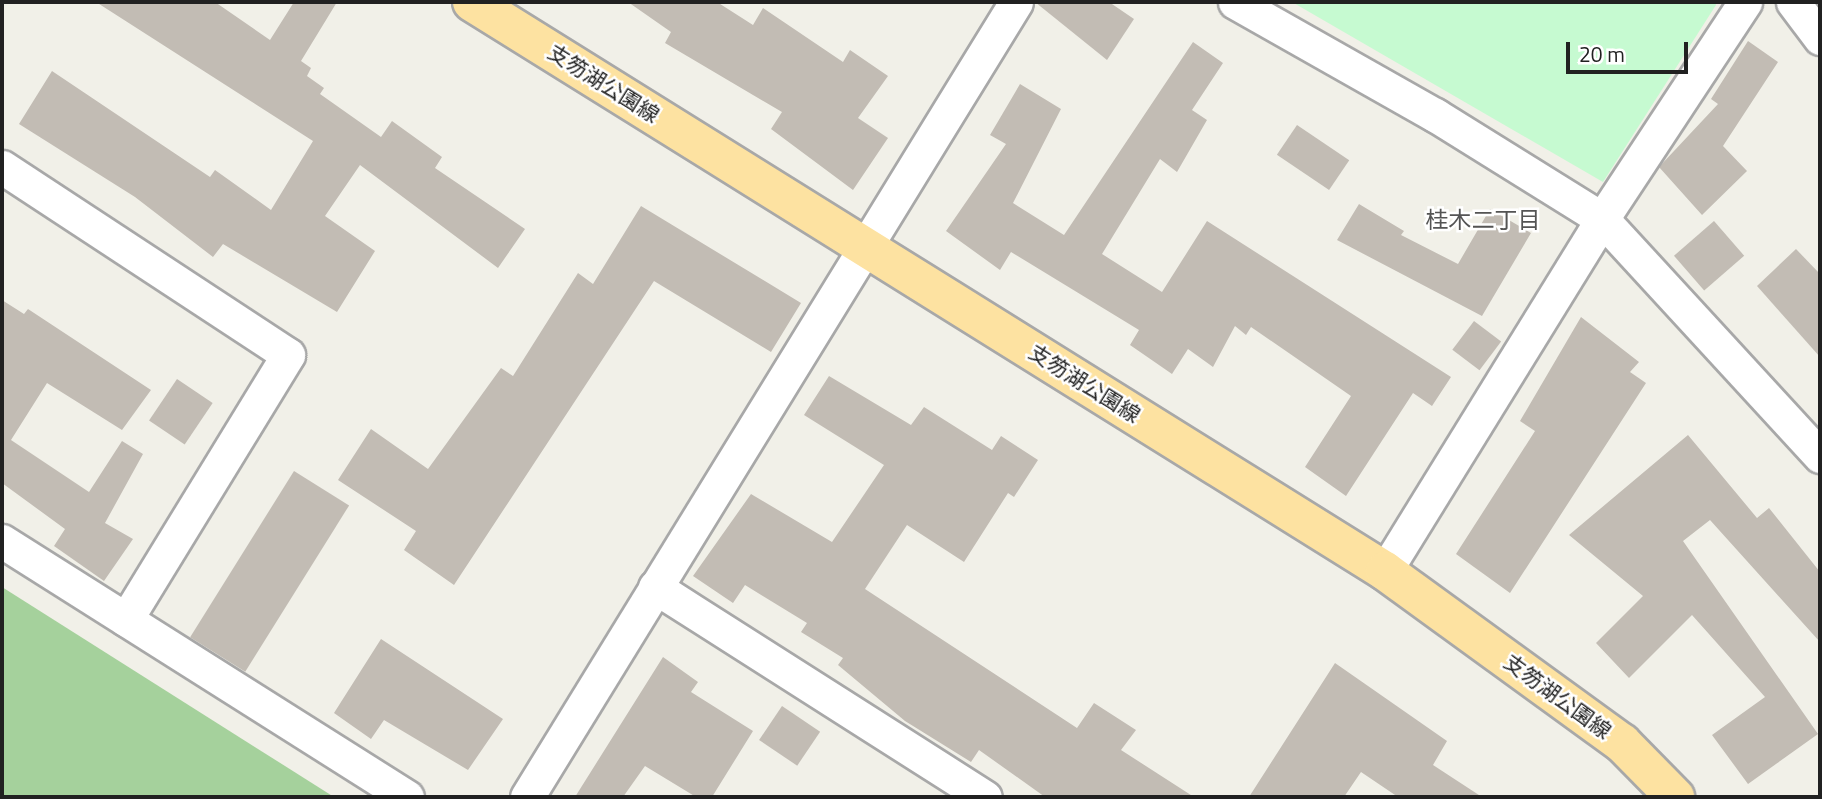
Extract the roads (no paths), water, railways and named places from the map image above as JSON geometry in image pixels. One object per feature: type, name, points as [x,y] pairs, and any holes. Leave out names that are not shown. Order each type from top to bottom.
[{"type":"main road","name":"支笏湖公園線","points":[[472,2],[1385,570],[1622,743],[1675,797]]},
{"type":"street","points":[[527,797],[864,244],[1016,2]]},
{"type":"street","points":[[1235,2],[1435,115],[1602,219],[1820,456]]},
{"type":"street","points":[[1385,570],[1602,219],[1745,2]]},
{"type":"street","points":[[1793,2],[1820,38]]},
{"type":"street","points":[[2,167],[288,355],[126,619]]},
{"type":"street","points":[[2,541],[407,797]]},
{"type":"street","points":[[655,587],[985,797]]},
{"type":"district","name":"桂木二丁目","points":[[1483,220]]}]
